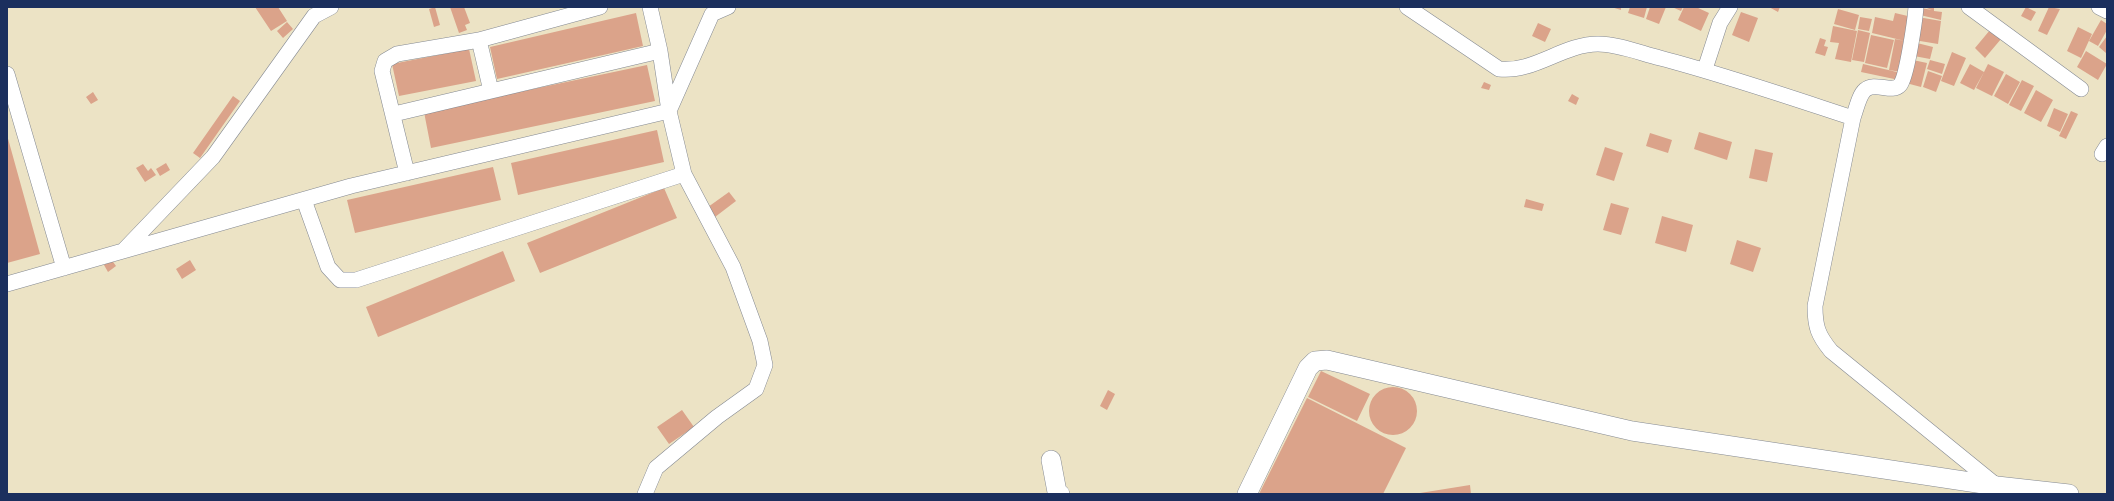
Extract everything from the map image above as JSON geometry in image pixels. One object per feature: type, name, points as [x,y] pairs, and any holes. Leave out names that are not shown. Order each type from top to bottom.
[{"type":"street","points":[[123,251],[212,157],[314,16],[332,7]]},
{"type":"street","points":[[407,173],[394,114],[382,71],[385,61],[397,54],[479,40],[600,7]]},
{"type":"street","points":[[645,494],[656,468],[716,417],[756,389],[765,365],[760,341],[733,267],[684,174],[669,111],[660,51],[650,7]]},
{"type":"street","points":[[669,111],[712,14],[728,7]]},
{"type":"street","points":[[1407,7],[1499,69],[1510,70],[1522,68],[1582,45],[1599,44],[1705,69],[1853,118]]},
{"type":"street","points":[[1705,69],[1720,23],[1730,7]]},
{"type":"street","points":[[1916,7],[1905,72],[1901,85],[1896,88],[1871,86],[1864,90],[1853,118],[1815,306],[1815,321],[1820,337],[1831,351],[1997,486]]},
{"type":"street","points":[[1969,7],[2081,89]]},
{"type":"street","points":[[2099,7],[2107,11]]},
{"type":"street","points":[[479,40],[491,90]]},
{"type":"street","points":[[394,114],[660,51]]},
{"type":"street","points":[[7,74],[64,268]]},
{"type":"street","points":[[7,284],[304,200],[407,173],[669,111]]},
{"type":"street","points":[[304,200],[328,266],[340,280],[356,280],[684,174]]},
{"type":"street","points":[[1247,494],[1308,368],[1315,361],[1327,360],[1632,431],[1997,486],[2069,494]]},
{"type":"street","points":[[1051,460],[1057,492],[1060,494]]},
{"type":"building","points":[[255,7],[278,7],[287,21],[271,31]]},
{"type":"building","points":[[435,7],[440,25],[434,27],[429,9]]},
{"type":"building","points":[[450,7],[464,7],[470,23],[465,25],[467,30],[459,33]]},
{"type":"building","points":[[1611,7],[1621,7],[1621,10]]},
{"type":"building","points":[[1630,7],[1647,7],[1644,18],[1628,13]]},
{"type":"building","points":[[1650,7],[1666,7],[1659,24],[1646,19]]},
{"type":"building","points":[[1672,7],[1683,7],[1681,11]]},
{"type":"building","points":[[1684,7],[1696,7],[1709,13],[1701,31],[1678,20]]},
{"type":"building","points":[[1769,7],[1780,7],[1778,12]]},
{"type":"building","points":[[1924,7],[1934,7],[1934,11],[1942,12],[1941,20],[1920,15],[1921,8],[1932,10]]},
{"type":"building","points":[[2026,7],[2036,12],[2031,21],[2021,16]]},
{"type":"building","points":[[2049,7],[2060,9],[2047,35],[2038,31]]},
{"type":"building","points":[[1838,9],[1859,15],[1855,30],[1834,24]]},
{"type":"building","points":[[1741,12],[1758,18],[1749,42],[1732,35]]},
{"type":"building","points":[[636,13],[643,46],[497,79],[490,47]]},
{"type":"building","points":[[1895,13],[1912,17],[1901,72],[1889,70],[1895,39],[1905,41],[1872,33],[1875,17],[1893,21]]},
{"type":"building","points":[[1860,17],[1872,19],[1869,31],[1858,29]]},
{"type":"building","points":[[1918,17],[1941,21],[1938,44],[1914,40]]},
{"type":"building","points":[[2101,20],[2107,24],[2107,30],[2098,46],[2089,41]]},
{"type":"building","points":[[287,22],[293,29],[283,38],[277,31]]},
{"type":"building","points":[[1538,23],[1551,29],[1545,42],[1532,36]]},
{"type":"building","points":[[1833,26],[1857,31],[1851,62],[1835,59],[1839,43],[1830,42]]},
{"type":"building","points":[[2078,27],[2092,34],[2081,58],[2067,51]]},
{"type":"building","points":[[1858,30],[1870,33],[1864,62],[1852,60]]},
{"type":"building","points":[[1990,30],[2001,39],[1985,58],[1975,48]]},
{"type":"building","points":[[1871,35],[1894,40],[1887,68],[1865,63]]},
{"type":"building","points":[[2107,36],[2107,52],[2106,53],[2099,47]]},
{"type":"building","points":[[1820,38],[1826,40],[1824,46],[1828,47],[1825,56],[1815,53]]},
{"type":"building","points":[[1917,43],[1933,47],[1930,59],[1914,56]]},
{"type":"building","points":[[469,49],[476,81],[399,96],[392,64]]},
{"type":"building","points":[[2086,51],[2107,64],[2098,80],[2077,67]]},
{"type":"building","points":[[1952,52],[1966,58],[1954,86],[1941,81]]},
{"type":"building","points":[[1913,60],[1927,63],[1921,87],[1906,83]]},
{"type":"building","points":[[1930,60],[1945,64],[1942,74],[1927,69]]},
{"type":"building","points":[[1863,64],[1901,73],[1899,80],[1861,72]]},
{"type":"building","points":[[1970,64],[1984,72],[1974,90],[1960,83]]},
{"type":"building","points":[[1988,64],[2004,72],[1992,96],[1976,88]]},
{"type":"building","points":[[647,65],[655,101],[431,148],[424,112]]},
{"type":"building","points":[[1928,71],[1942,76],[1936,92],[1923,87]]},
{"type":"building","points":[[2006,74],[2020,82],[2008,104],[1994,96]]},
{"type":"building","points":[[2022,80],[2034,86],[2021,111],[2009,105]]},
{"type":"building","points":[[1484,82],[1491,85],[1489,90],[1481,88]]},
{"type":"building","points":[[2036,90],[2053,100],[2041,122],[2024,113]]},
{"type":"building","points":[[93,92],[98,100],[91,104],[86,97]]},
{"type":"building","points":[[1572,94],[1579,98],[1576,105],[1568,101]]},
{"type":"building","points":[[233,96],[240,101],[200,158],[193,153]]},
{"type":"building","points":[[2054,108],[2068,114],[2060,132],[2047,126]]},
{"type":"building","points":[[2071,111],[2078,114],[2066,139],[2059,136]]},
{"type":"building","points":[[657,130],[664,162],[518,195],[511,163]]},
{"type":"building","points":[[1699,132],[1732,142],[1727,160],[1694,149]]},
{"type":"building","points":[[1650,133],[1672,140],[1668,153],[1646,146]]},
{"type":"building","points":[[7,135],[40,254],[7,263]]},
{"type":"building","points":[[1605,147],[1623,153],[1614,181],[1596,175]]},
{"type":"building","points":[[1755,149],[1773,153],[1767,182],[1749,178]]},
{"type":"building","points":[[166,163],[170,170],[160,176],[156,169]]},
{"type":"building","points":[[143,164],[148,171],[151,168],[156,175],[145,182],[136,168]]},
{"type":"building","points":[[493,167],[501,200],[355,233],[347,200]]},
{"type":"building","points":[[664,188],[677,218],[540,273],[527,243]]},
{"type":"building","points":[[729,192],[736,201],[715,217],[708,207]]},
{"type":"building","points":[[1526,199],[1544,204],[1542,211],[1524,207]]},
{"type":"building","points":[[1611,203],[1629,208],[1621,235],[1603,230]]},
{"type":"building","points":[[1662,216],[1693,225],[1686,252],[1655,243]]},
{"type":"building","points":[[1737,240],[1761,248],[1753,272],[1730,264]]},
{"type":"building","points":[[503,251],[515,281],[378,337],[366,307]]},
{"type":"building","points":[[111,259],[116,266],[108,272],[104,265]]},
{"type":"building","points":[[190,260],[196,270],[182,279],[176,269]]},
{"type":"building","points":[[1321,371],[1370,394],[1357,421],[1308,397]]},
{"type":"building","points":[[1393,387],[1402,389],[1410,394],[1415,402],[1417,411],[1415,420],[1410,428],[1402,433],[1393,435],[1384,433],[1376,428],[1371,420],[1369,411],[1371,402],[1376,394],[1384,389]]},
{"type":"building","points":[[1108,390],[1115,394],[1107,410],[1100,406]]},
{"type":"building","points":[[1307,398],[1406,448],[1383,494],[1259,494]]},
{"type":"building","points":[[682,410],[694,427],[669,444],[657,427]]},
{"type":"building","points":[[1470,485],[1471,494],[1420,494],[1420,493]]}]
